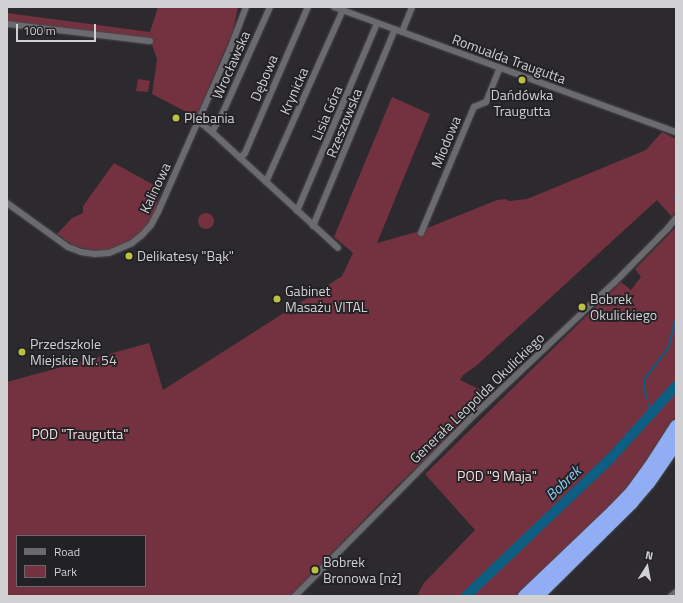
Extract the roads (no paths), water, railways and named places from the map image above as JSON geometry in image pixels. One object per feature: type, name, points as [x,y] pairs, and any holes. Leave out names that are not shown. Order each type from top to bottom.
[{"type":"highway","points":[[524,596],[603,521],[632,491],[676,426]]},
{"type":"highway","points":[[538,596],[632,504],[649,483],[676,444]]},
{"type":"street","name":"Kalinowa","points":[[7,203],[68,247],[95,254],[109,253],[121,249],[142,235],[151,225],[234,39],[246,7]]},
{"type":"street","name":"Wrocławska","points":[[212,132],[224,110],[270,7]]},
{"type":"street","name":"Dębowa","points":[[240,158],[245,153],[308,7]]},
{"type":"street","name":"Romualda Traugutta","points":[[334,7],[676,132]]},
{"type":"street","points":[[402,32],[412,7]]},
{"type":"street","name":"Krynicka","points":[[266,182],[343,10]]},
{"type":"street","name":"Lisia Góra","points":[[297,211],[377,23]]},
{"type":"street","points":[[7,24],[150,41]]},
{"type":"street","name":"Rzeszowska","points":[[313,226],[395,29]]},
{"type":"street","name":"Miodowa","points":[[421,233],[474,107],[486,102],[500,68]]},
{"type":"street","points":[[198,121],[212,132],[338,248]]},
{"type":"street","name":"Generała Leopolda Okulickiego","points":[[295,596],[470,419],[614,283],[676,218]]},
{"type":"street","points":[[672,596],[676,592]]},
{"type":"waterway","points":[[647,399],[644,388],[645,379],[668,349],[676,319]]},
{"type":"waterway","name":"Bobrek","points":[[466,596],[610,459],[676,386]]},
{"type":"waterway","name":"Bobrek","points":[[649,404],[652,413]]},
{"type":"place","name":"Dańdówka Traugutta","points":[[522,80]]},
{"type":"place","name":"Plebania","points":[[176,118]]},
{"type":"place","name":"Delikatesy \"Bąk\"","points":[[129,256]]},
{"type":"place","name":"Gabinet Masażu VITAL","points":[[277,299]]},
{"type":"place","name":"Bobrek Okulickiego","points":[[582,307]]},
{"type":"place","name":"Przedszkole Miejskie Nr. 54","points":[[22,352]]},
{"type":"place","name":"Bobrek Bronowa [nż]","points":[[315,570]]},
{"type":"park label","name":"POD \"Traugutta\"","points":[[80,434]]},
{"type":"park label","name":"POD \"9 Maja\"","points":[[497,476]]}]
